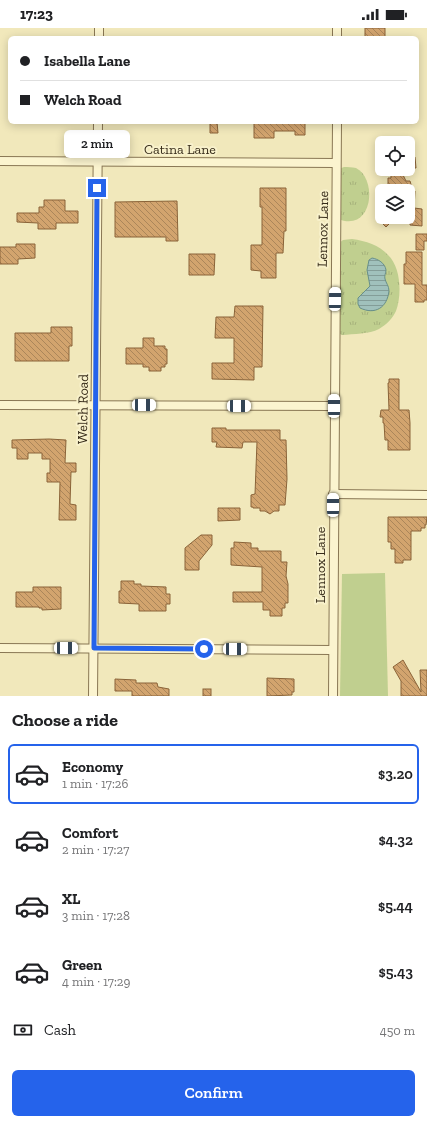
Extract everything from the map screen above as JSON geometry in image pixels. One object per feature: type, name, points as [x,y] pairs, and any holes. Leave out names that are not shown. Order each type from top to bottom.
[{"type":"street","name":"Welch Road","points":[[93,696],[98,124]]},
{"type":"street","name":"Lennox Lane","points":[[333,696],[336,124]]},
{"type":"street","name":"Catina Lane","points":[[0,161],[336,163]]},
{"type":"street","points":[[0,405],[334,406]]},
{"type":"street","points":[[333,494],[427,495]]},
{"type":"street","points":[[0,648],[333,650]]},
{"type":"green space","points":[[344,167],[356,168],[363,174],[369,193],[365,212],[359,218],[350,221],[338,219],[339,169]]},
{"type":"green space","points":[[352,239],[367,242],[376,246],[392,260],[398,274],[400,289],[395,314],[382,327],[375,331],[366,333],[342,335],[340,334],[337,310],[338,244],[343,240]]},
{"type":"green space","points":[[385,573],[388,696],[340,696],[342,574]]},
{"type":"water","points":[[372,258],[383,263],[386,270],[385,278],[389,291],[386,302],[383,306],[371,311],[360,308],[358,298],[370,286],[367,270],[369,260]]},
{"type":"building","points":[[365,28],[385,28],[385,36],[365,36]]},
{"type":"building","points":[[210,124],[217,124],[218,133],[210,133]]},
{"type":"building","points":[[254,124],[305,124],[305,135],[295,135],[295,131],[274,131],[274,138],[254,138]]},
{"type":"building","points":[[391,176],[404,176],[406,181],[410,181],[411,184],[388,184],[388,178],[391,178]]},
{"type":"building","points":[[260,188],[286,188],[286,231],[284,231],[283,253],[276,253],[276,278],[261,278],[261,271],[251,270],[251,245],[262,245],[262,207],[260,207]]},
{"type":"building","points":[[44,200],[65,200],[65,211],[78,211],[78,223],[56,223],[56,229],[38,229],[38,223],[17,222],[17,213],[39,213],[39,207],[44,207]]},
{"type":"building","points":[[177,201],[178,241],[166,241],[166,237],[115,237],[115,202]]},
{"type":"building","points":[[415,208],[422,209],[422,226],[410,225],[415,224]]},
{"type":"building","points":[[416,234],[427,234],[427,241],[424,241],[424,250],[416,250]]},
{"type":"building","points":[[16,244],[35,244],[35,258],[18,259],[18,264],[0,264],[0,247],[16,247]]},
{"type":"building","points":[[406,252],[422,252],[422,285],[427,285],[427,300],[424,300],[424,302],[415,302],[415,284],[404,284],[404,264],[406,264]]},
{"type":"building","points":[[189,254],[215,254],[214,275],[189,275]]},
{"type":"building","points":[[235,306],[263,306],[262,367],[254,367],[254,380],[212,379],[212,363],[234,363],[234,338],[215,338],[216,317],[234,317]]},
{"type":"building","points":[[51,327],[72,327],[72,346],[69,346],[69,361],[15,361],[15,333],[51,333]]},
{"type":"building","points":[[143,338],[154,338],[154,346],[165,346],[165,349],[167,349],[167,364],[165,364],[165,367],[161,367],[161,371],[149,371],[149,367],[143,367],[143,364],[126,364],[126,348],[143,348]]},
{"type":"building","points":[[389,379],[399,379],[399,410],[409,410],[410,450],[388,450],[388,440],[385,440],[383,417],[380,417],[381,410],[389,410]]},
{"type":"building","points":[[212,428],[226,428],[226,430],[280,430],[280,440],[286,440],[287,479],[285,505],[279,505],[279,511],[274,511],[270,514],[265,511],[260,511],[260,508],[251,507],[251,495],[255,494],[257,442],[243,442],[242,448],[216,447],[217,442],[212,442]]},
{"type":"building","points":[[12,440],[66,440],[65,463],[76,463],[76,472],[71,472],[70,504],[76,505],[76,520],[59,520],[60,482],[47,482],[47,473],[50,473],[50,459],[42,459],[42,453],[28,453],[28,459],[17,459],[17,448],[12,448]]},
{"type":"building","points":[[218,508],[240,508],[240,520],[218,521]]},
{"type":"building","points":[[388,517],[427,517],[425,528],[421,528],[421,531],[411,531],[411,560],[403,560],[403,563],[395,563],[395,549],[391,549],[391,542],[388,542]]},
{"type":"building","points":[[201,535],[212,535],[212,545],[199,561],[199,570],[185,570],[185,548]]},
{"type":"building","points":[[234,542],[251,543],[251,548],[258,548],[258,551],[281,551],[281,562],[287,562],[286,576],[288,584],[288,603],[285,603],[285,608],[282,608],[282,616],[270,616],[270,610],[263,610],[263,602],[233,602],[233,592],[262,592],[262,567],[231,565],[231,548],[234,548]]},
{"type":"building","points":[[121,581],[134,581],[134,584],[141,584],[141,586],[166,587],[166,594],[170,594],[170,604],[166,604],[166,611],[139,611],[139,604],[119,603]]},
{"type":"building","points":[[33,587],[61,587],[61,609],[42,610],[42,608],[39,607],[16,607],[16,592],[33,592]]},
{"type":"building","points":[[403,660],[421,692],[420,670],[427,670],[427,696],[401,696],[401,681],[393,667]]},
{"type":"building","points":[[267,678],[294,679],[294,692],[292,692],[292,695],[267,696]]},
{"type":"building","points":[[115,679],[136,680],[136,683],[157,683],[158,687],[169,689],[169,696],[132,696],[132,691],[115,691]]},
{"type":"building","points":[[203,689],[211,689],[211,696],[203,696]]},
{"type":"route","points":[[97,188],[94,648],[204,649]]}]
